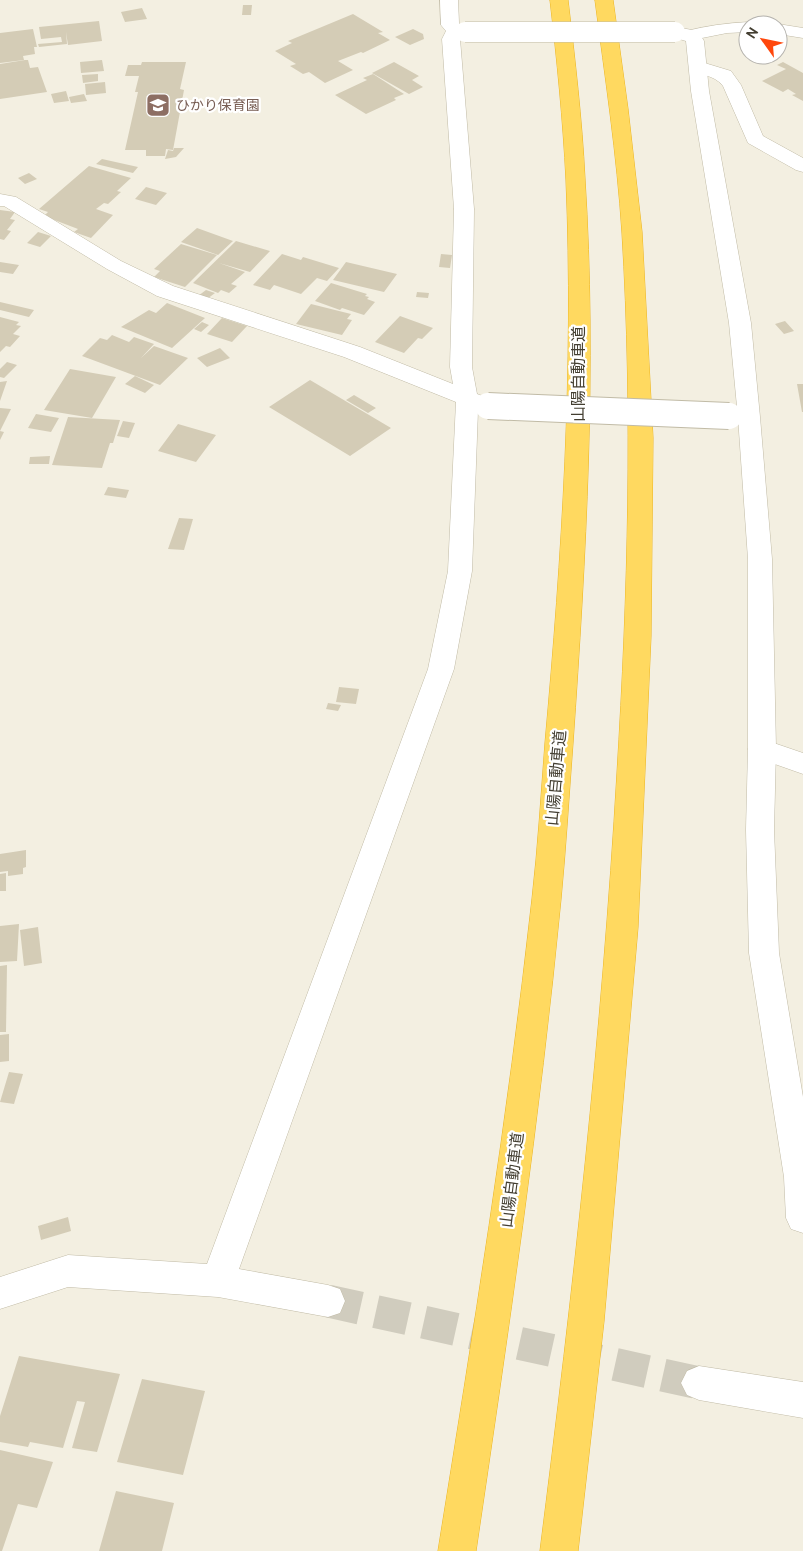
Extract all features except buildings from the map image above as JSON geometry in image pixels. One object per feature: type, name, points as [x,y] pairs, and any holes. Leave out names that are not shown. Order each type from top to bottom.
[{"type":"highway","name":"山陽自動車道","points":[[457,1551],[495,1308],[545,919],[568,633],[579,435],[578,232],[570,109],[559,0]]},
{"type":"highway","points":[[559,1551],[587,1321],[623,927],[638,636],[641,438],[632,232],[619,109],[604,0]]},
{"type":"street","points":[[449,0],[450,25],[461,31],[684,33],[738,27]]},
{"type":"street","points":[[218,1281],[441,669],[460,571],[477,402],[461,367],[464,209],[451,39],[461,31]]},
{"type":"street","points":[[788,31],[803,33]]},
{"type":"street","points":[[684,33],[695,41],[700,91],[740,322],[739,417],[760,559],[762,749],[760,830],[764,953],[800,1177],[803,1218]]},
{"type":"street","points":[[698,67],[724,75],[732,85],[755,139],[803,166]]},
{"type":"street","points":[[0,200],[9,201],[114,265],[165,291],[352,352],[477,402],[739,417]]},
{"type":"street","points":[[762,749],[803,764]]},
{"type":"street","points":[[0,1293],[68,1271],[218,1281],[328,1301]]},
{"type":"street","points":[[699,1384],[803,1400]]},
{"type":"tunnel","points":[[328,1301],[699,1383]]},
{"type":"place","name":"ひかり保育園","points":[[158,105]]}]
